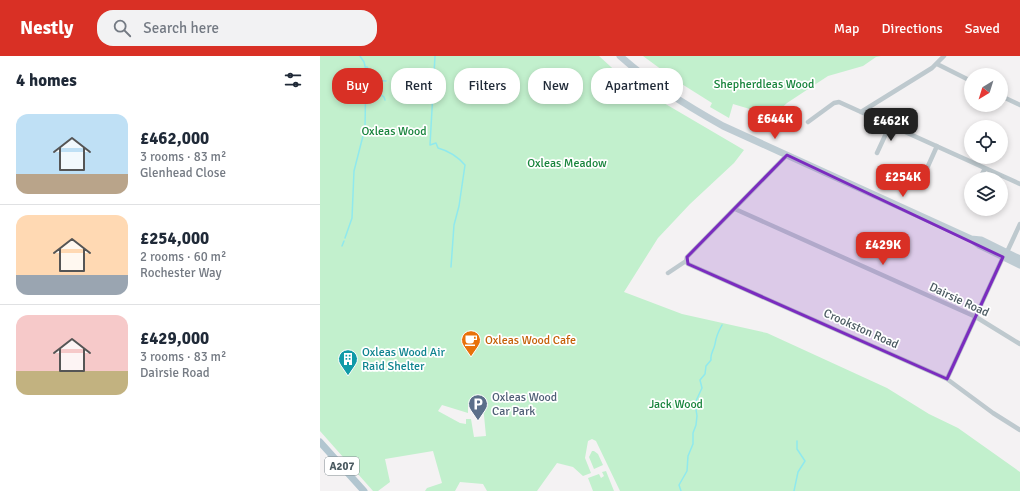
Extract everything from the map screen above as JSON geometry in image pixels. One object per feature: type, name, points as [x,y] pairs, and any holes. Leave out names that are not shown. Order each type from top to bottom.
[{"type":"main road","name":"A207","points":[[320,442],[364,491]]},
{"type":"street","points":[[620,56],[656,84],[693,109],[723,126],[971,239],[981,240],[1005,254],[1020,266]]},
{"type":"street","points":[[861,112],[937,64],[944,56]]},
{"type":"street","points":[[937,64],[964,78]]},
{"type":"street","points":[[1008,99],[1020,105]]},
{"type":"street","points":[[808,122],[837,102],[1020,184]]},
{"type":"street","points":[[877,153],[890,125]]},
{"type":"street","points":[[924,175],[937,146]]},
{"type":"street","points":[[668,274],[686,261],[687,258],[787,155]]},
{"type":"street","points":[[983,172],[985,168]]},
{"type":"street","name":"Dairsie Road","points":[[735,209],[976,317],[1020,344]]},
{"type":"street","points":[[947,379],[1020,224]]},
{"type":"street","points":[[1005,254],[1020,259]]},
{"type":"street","name":"Crookston Road","points":[[686,261],[688,264],[947,379],[993,413],[1020,430]]},
{"type":"highlighted area","points":[[787,155],[1003,257],[947,379],[688,264],[687,257]]},
{"type":"green space","points":[[320,56],[599,56],[612,68],[591,68],[591,104],[666,104],[744,150],[734,163],[690,204],[658,238],[624,292],[682,314],[767,333],[887,388],[929,414],[958,428],[1020,472],[1020,491],[620,491],[596,441],[592,439],[588,441],[585,458],[591,473],[583,476],[573,467],[557,463],[537,491],[487,491],[483,484],[460,482],[455,491],[425,491],[427,488],[442,483],[433,451],[385,459],[390,482],[378,491],[373,491],[320,431]],"holes":[[[442,405],[468,413],[468,406],[483,405],[486,436],[474,437],[471,419],[466,419],[466,424],[460,423],[438,411]]]},
{"type":"green space","name":"Shepherdleas Wood","points":[[643,56],[881,56],[876,57],[863,66],[828,76],[787,103],[773,116],[733,104],[729,118],[710,107],[712,103],[683,85],[683,68],[659,68]]},
{"type":"green space","points":[[592,451],[598,454],[603,465],[594,469],[589,457]]},
{"type":"green space","points":[[606,471],[614,491],[593,491],[588,478],[599,474],[601,478],[604,476],[602,472]]},
{"type":"waterway","points":[[345,238],[352,218],[354,171],[365,128],[366,70],[364,62],[360,56]]},
{"type":"waterway","points":[[435,56],[430,145],[436,143],[438,148],[453,155],[465,165],[459,206],[454,225],[451,267]]},
{"type":"waterway","points":[[365,67],[367,67],[370,72],[370,84],[373,85],[377,92],[384,97],[385,100]]},
{"type":"waterway","points":[[342,246],[344,241]]},
{"type":"waterway","points":[[681,491],[679,485],[687,471],[688,456],[693,444],[693,433],[697,416],[695,403],[702,388],[700,380],[705,374],[706,366],[711,360],[711,355],[718,332],[722,325]]},
{"type":"waterway","points":[[794,491],[798,472],[805,461],[797,449],[797,441]]},
{"type":"place","name":"Oxleas Wood Cafe","points":[[471,357]]},
{"type":"place","name":"Oxleas Wood Air Raid Shelter","points":[[348,376]]},
{"type":"place","name":"Oxleas Wood Car Park","points":[[478,421]]},
{"type":"park label","name":"Oxleas Wood","points":[[394,131]]},
{"type":"park label","name":"Oxleas Meadow","points":[[567,163]]},
{"type":"park label","name":"Jack Wood","points":[[676,404]]}]
